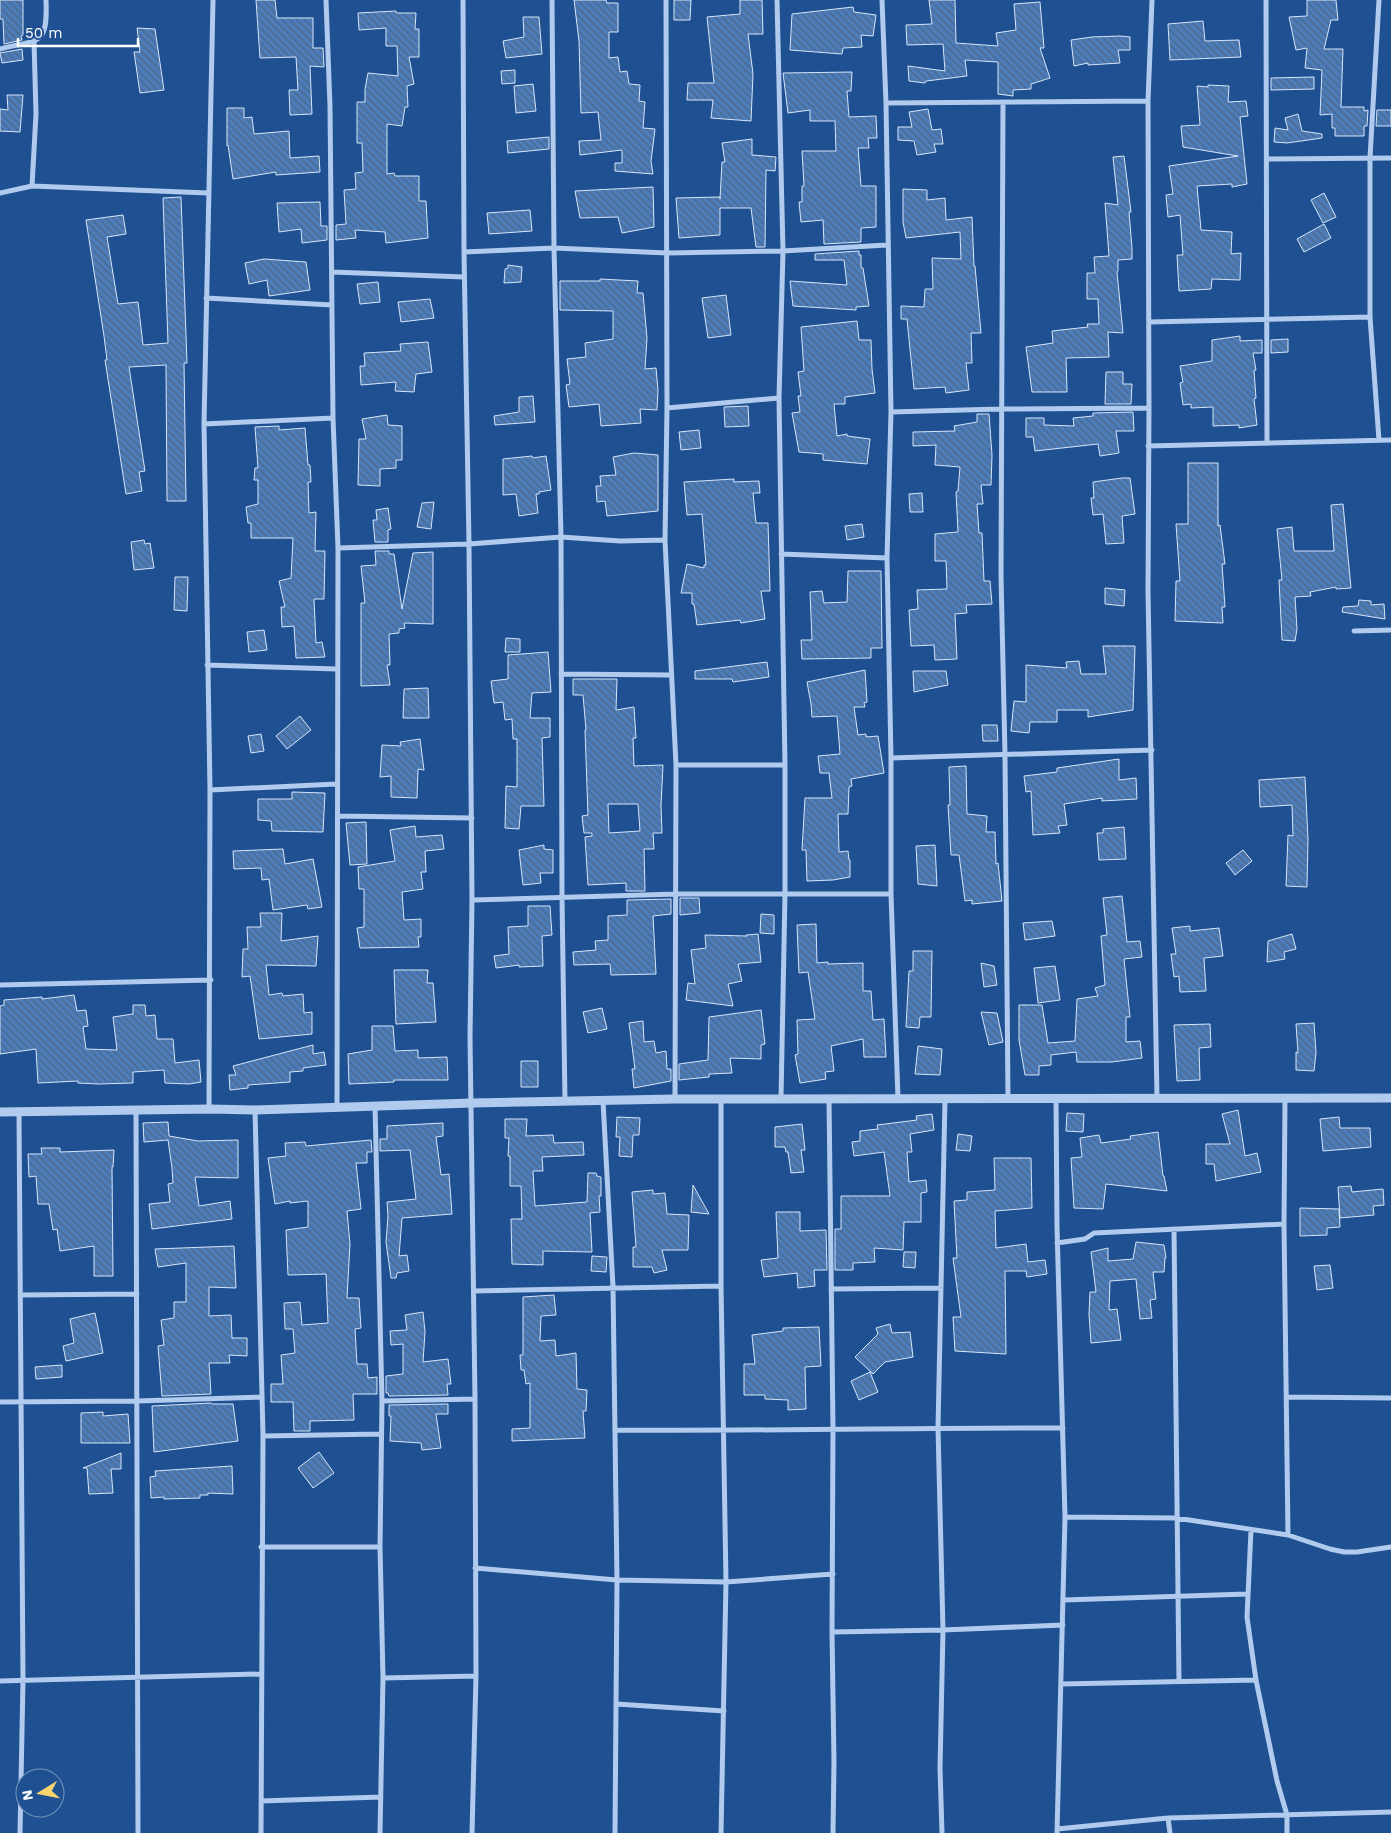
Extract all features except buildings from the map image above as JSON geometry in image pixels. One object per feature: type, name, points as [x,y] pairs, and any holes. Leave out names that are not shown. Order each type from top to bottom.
[{"type":"street","points":[[0,49],[40,38],[46,28],[46,0]]},
{"type":"street","points":[[209,1109],[210,790],[204,424],[213,0]]},
{"type":"street","points":[[326,0],[330,106],[333,418],[338,548],[336,784],[338,816],[337,1107]]},
{"type":"street","points":[[463,0],[464,277],[472,818],[470,1037],[475,1399],[476,1676],[472,1833]]},
{"type":"street","points":[[552,0],[554,248],[560,537],[565,1100]]},
{"type":"street","points":[[666,0],[667,408],[665,540],[676,765],[675,1099]]},
{"type":"street","points":[[777,0],[783,251],[779,398],[786,894],[781,1098]]},
{"type":"street","points":[[882,0],[886,103],[891,412],[887,558],[891,758],[891,894],[898,1099]]},
{"type":"street","points":[[1152,0],[1148,101],[1148,591],[1157,1098]]},
{"type":"street","points":[[1266,0],[1268,159],[1267,442]]},
{"type":"street","points":[[1378,0],[1370,158],[1370,317],[1379,440]]},
{"type":"street","points":[[32,186],[36,114],[34,41]]},
{"type":"street","points":[[886,103],[1148,101]]},
{"type":"street","points":[[1003,102],[1000,575],[1008,1098]]},
{"type":"street","points":[[1268,159],[1391,158]]},
{"type":"street","points":[[0,193],[32,186],[208,193]]},
{"type":"street","points":[[464,252],[554,248],[667,253],[783,251],[887,245]]},
{"type":"street","points":[[332,272],[464,277]]},
{"type":"street","points":[[206,298],[332,305]]},
{"type":"street","points":[[1149,322],[1370,317]]},
{"type":"street","points":[[667,408],[779,398]]},
{"type":"street","points":[[891,412],[1149,408]]},
{"type":"street","points":[[204,424],[333,418]]},
{"type":"street","points":[[1148,446],[1391,440]]},
{"type":"street","points":[[338,548],[469,544],[560,537],[620,541],[665,540]]},
{"type":"street","points":[[781,554],[887,558]]},
{"type":"street","points":[[1354,631],[1391,630]]},
{"type":"street","points":[[207,665],[337,669]]},
{"type":"street","points":[[561,674],[672,674]]},
{"type":"street","points":[[891,758],[1152,750]]},
{"type":"street","points":[[676,765],[785,765]]},
{"type":"street","points":[[210,790],[336,784]]},
{"type":"street","points":[[338,816],[472,818]]},
{"type":"street","points":[[472,900],[677,894],[891,894]]},
{"type":"street","points":[[0,985],[210,980]]},
{"type":"street","points":[[1056,1098],[1057,1242],[1065,1517],[1057,1831],[1168,1818],[1391,1812]]},
{"type":"street","points":[[0,1112],[255,1110],[565,1100],[1391,1098]]},
{"type":"street","points":[[830,1099],[833,1429],[833,1833]]},
{"type":"street","points":[[942,1833],[940,1768],[943,1630],[938,1428],[945,1099]]},
{"type":"street","points":[[1285,1099],[1284,1224],[1288,1535]]},
{"type":"street","points":[[721,1100],[726,1582],[721,1833]]},
{"type":"street","points":[[603,1101],[613,1287],[618,1580],[615,1833]]},
{"type":"street","points":[[375,1106],[382,1401],[380,1547],[383,1678],[380,1833]]},
{"type":"street","points":[[255,1110],[263,1436],[260,1674],[261,1833]]},
{"type":"street","points":[[136,1111],[138,1833]]},
{"type":"street","points":[[19,1112],[23,1680],[20,1833]]},
{"type":"street","points":[[1057,1242],[1085,1239],[1094,1233],[1284,1224]]},
{"type":"street","points":[[1174,1229],[1179,1682]]},
{"type":"street","points":[[474,1291],[722,1286]]},
{"type":"street","points":[[831,1289],[941,1288]]},
{"type":"street","points":[[20,1295],[137,1294]]},
{"type":"street","points":[[1286,1397],[1391,1398]]},
{"type":"street","points":[[0,1402],[262,1398]]},
{"type":"street","points":[[382,1401],[475,1399]]},
{"type":"street","points":[[615,1430],[1063,1428]]},
{"type":"street","points":[[263,1436],[381,1434]]},
{"type":"street","points":[[1065,1517],[1176,1518],[1288,1535],[1344,1552],[1391,1547]]},
{"type":"street","points":[[1251,1530],[1247,1617],[1256,1680],[1277,1781],[1287,1815],[1287,1833]]},
{"type":"street","points":[[261,1547],[380,1547]]},
{"type":"street","points":[[475,1568],[618,1580],[726,1582],[833,1574]]},
{"type":"street","points":[[1064,1600],[1247,1594]]},
{"type":"street","points":[[832,1632],[1063,1625]]},
{"type":"street","points":[[0,1681],[260,1674]]},
{"type":"street","points":[[383,1678],[476,1676]]},
{"type":"street","points":[[1061,1684],[1256,1680]]},
{"type":"street","points":[[616,1704],[724,1711]]},
{"type":"street","points":[[261,1801],[381,1797]]},
{"type":"street","points":[[1168,1818],[1170,1833]]}]
